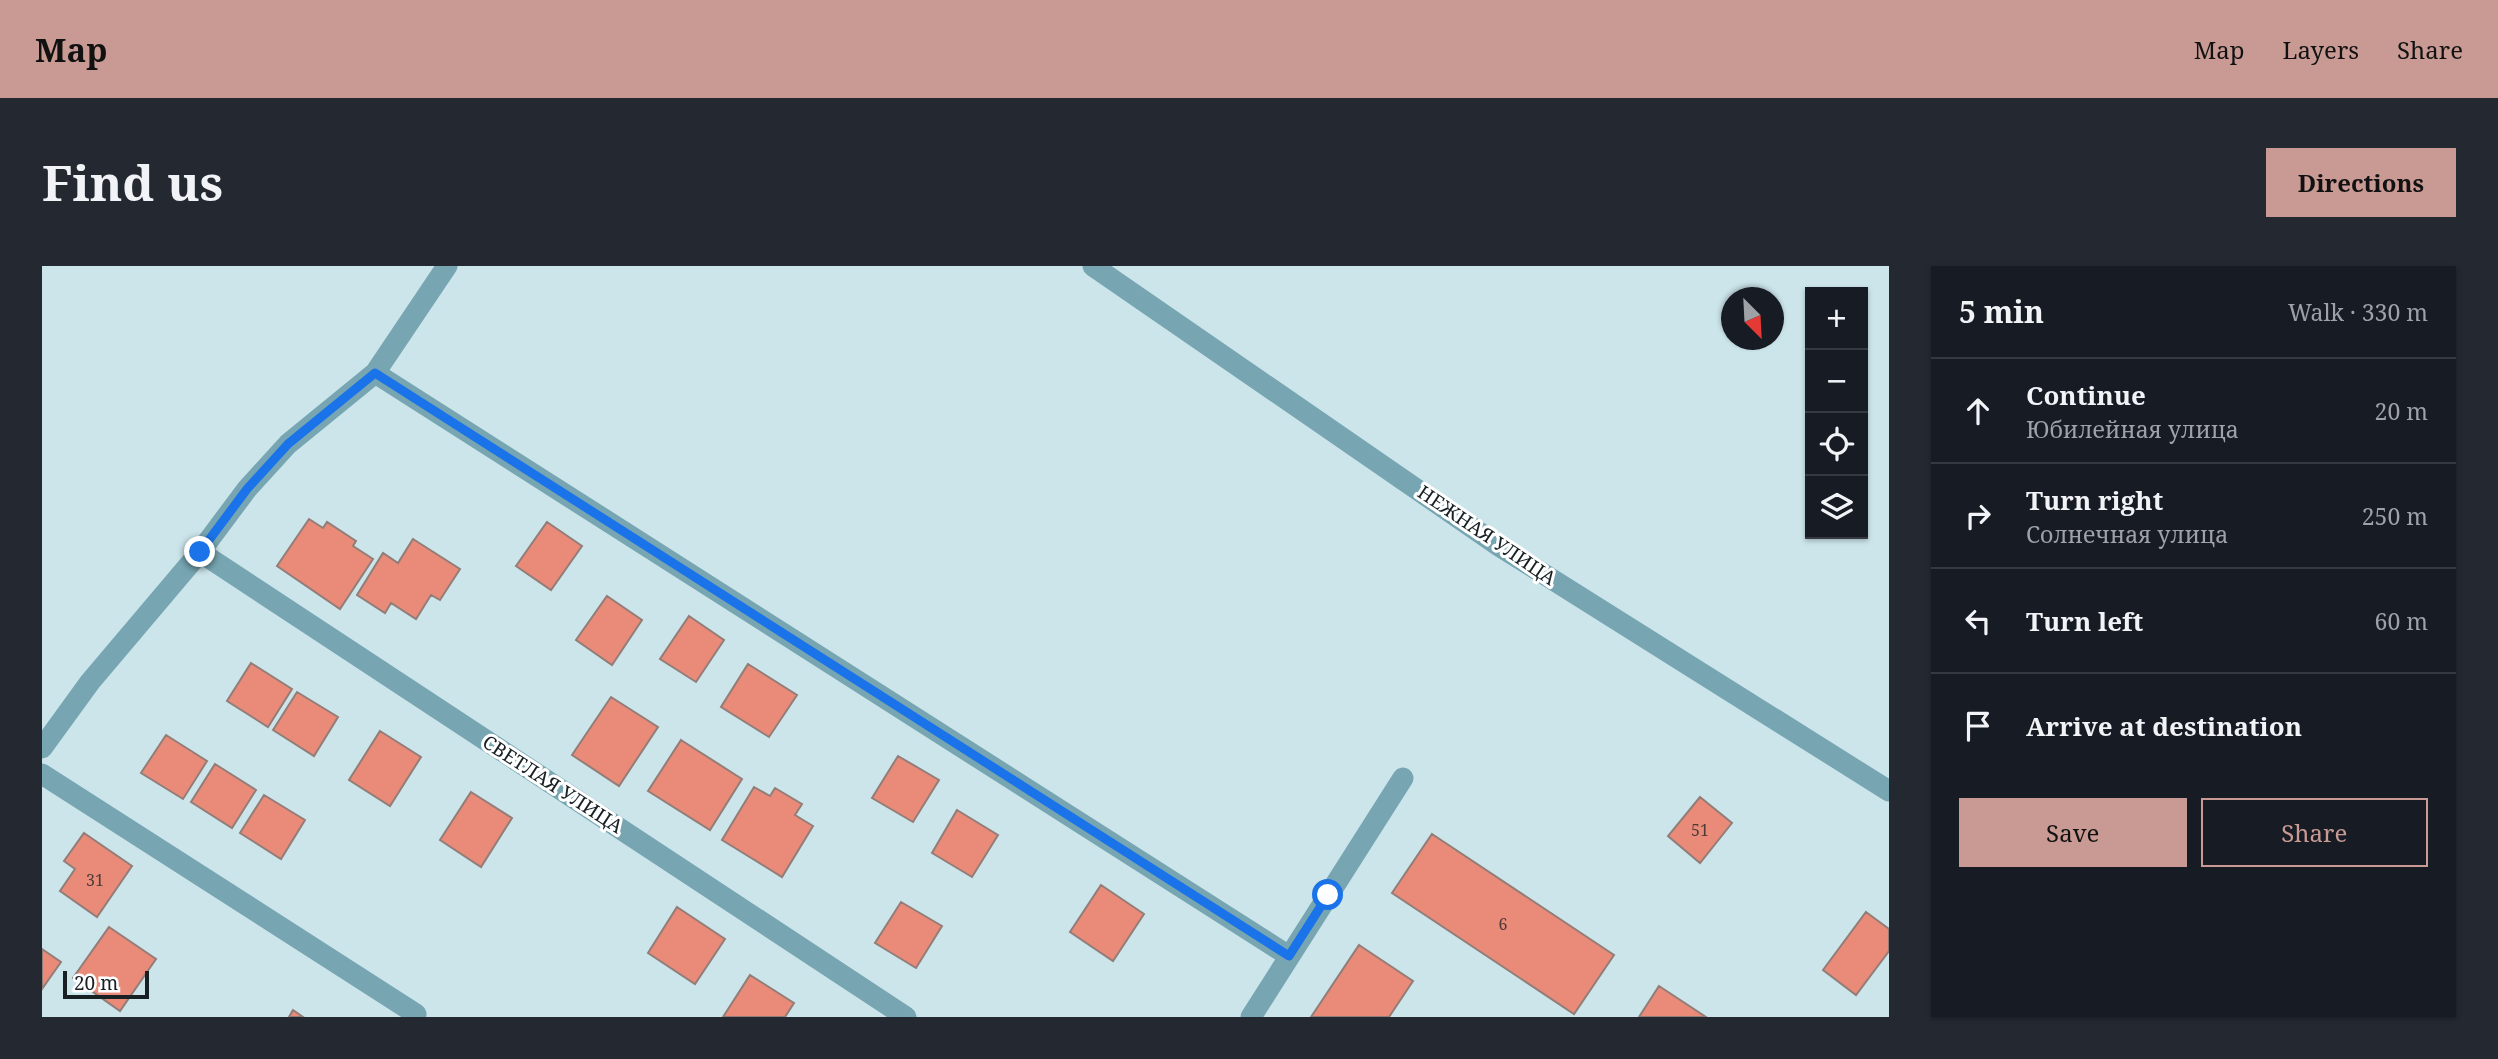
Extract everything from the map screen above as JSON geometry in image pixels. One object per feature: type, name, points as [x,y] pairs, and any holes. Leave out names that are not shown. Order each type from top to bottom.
[{"type":"street","points":[[42,748],[90,682],[200,552],[247,489],[288,444],[375,373],[447,266]]},
{"type":"street","name":"НЕЖНАЯ УЛИЦА","points":[[1093,266],[1499,546],[1889,791]]},
{"type":"street","points":[[375,373],[1289,956]]},
{"type":"street","name":"СВЕТЛАЯ УЛИЦА","points":[[200,552],[906,1017]]},
{"type":"street","points":[[42,774],[416,1014]]},
{"type":"street","points":[[1251,1017],[1403,778]]},
{"type":"building","points":[[309,519],[323,528],[327,522],[356,541],[353,546],[373,559],[340,609],[277,566]]},
{"type":"building","points":[[547,522],[582,546],[551,590],[516,566]]},
{"type":"building","points":[[413,539],[460,569],[440,600],[431,595],[416,619],[391,603],[385,613],[357,595],[383,553],[398,563]]},
{"type":"building","points":[[607,596],[642,620],[612,665],[576,640]]},
{"type":"building","points":[[689,616],[724,640],[696,682],[660,659]]},
{"type":"building","points":[[251,663],[292,689],[268,727],[227,701]]},
{"type":"building","points":[[748,664],[797,695],[769,737],[721,707]]},
{"type":"building","points":[[297,692],[338,717],[314,756],[273,730]]},
{"type":"building","points":[[611,697],[658,727],[619,786],[572,755]]},
{"type":"building","points":[[380,731],[421,757],[390,806],[349,780]]},
{"type":"building","points":[[166,735],[207,761],[183,799],[141,773]]},
{"type":"building","points":[[681,740],[742,779],[710,830],[648,791]]},
{"type":"building","points":[[898,756],[939,780],[913,822],[872,798]]},
{"type":"building","points":[[215,764],[256,790],[232,828],[191,802]]},
{"type":"building","points":[[754,787],[770,796],[775,788],[802,804],[795,815],[813,826],[782,877],[722,840]]},
{"type":"building","points":[[471,792],[512,818],[481,867],[440,840]]},
{"type":"building","points":[[264,795],[305,820],[281,859],[240,833]]},
{"type":"building","points":[[1700,797],[1732,823],[1700,863],[1668,836]]},
{"type":"building","points":[[957,810],[998,835],[972,877],[932,853]]},
{"type":"building","points":[[84,833],[132,866],[97,917],[60,891],[75,869],[64,861]]},
{"type":"building","points":[[1432,834],[1614,955],[1574,1014],[1392,893]]},
{"type":"building","points":[[1101,885],[1144,914],[1113,961],[1070,932]]},
{"type":"building","points":[[901,902],[942,926],[916,968],[875,943]]},
{"type":"building","points":[[677,907],[725,939],[695,984],[648,953]]},
{"type":"building","points":[[1866,912],[1889,929],[1889,951],[1856,995],[1823,970]]},
{"type":"building","points":[[109,927],[156,959],[120,1011],[73,978]]},
{"type":"building","points":[[1359,945],[1413,981],[1389,1017],[1311,1017]]},
{"type":"building","points":[[42,949],[61,962],[42,989]]},
{"type":"building","points":[[750,975],[794,1003],[785,1017],[723,1017]]},
{"type":"building","points":[[1659,986],[1706,1017],[1639,1017]]},
{"type":"building","points":[[293,1010],[303,1017],[289,1017]]},
{"type":"route","points":[[200,552],[247,489],[288,444],[375,373],[1289,956],[1328,895]]}]
